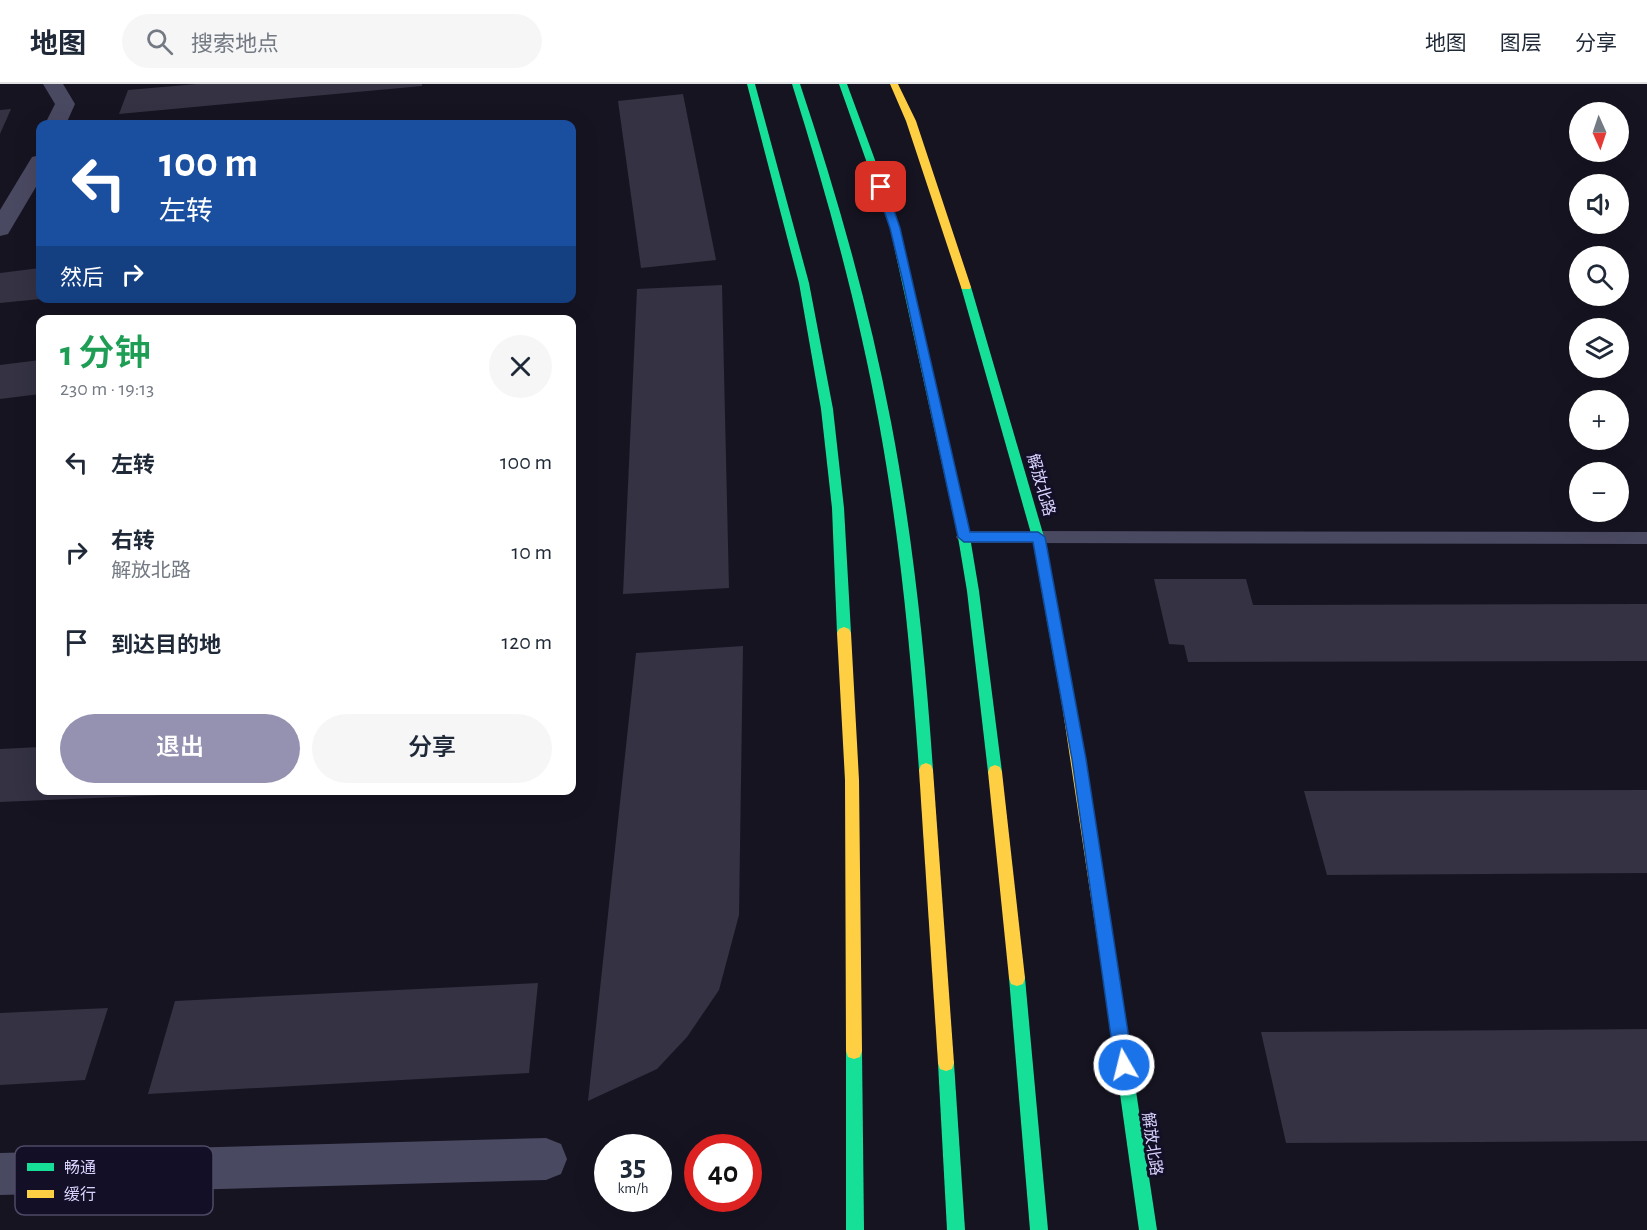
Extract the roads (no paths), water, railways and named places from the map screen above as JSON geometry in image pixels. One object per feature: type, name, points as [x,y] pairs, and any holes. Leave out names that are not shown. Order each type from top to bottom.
[{"type":"main road","points":[[751,84],[804,283],[826,409],[838,508],[852,780],[855,1230]]},
{"type":"main road","points":[[796,84],[832,190],[850,255],[889,441],[903,525],[917,642],[956,1230]]},
{"type":"main road","points":[[843,84],[895,228],[964,537],[975,603],[1011,909],[1039,1230]]},
{"type":"main road","name":"解放北路","points":[[894,84],[912,121],[956,254],[1038,537],[1079,759],[1148,1230]]},
{"type":"street","points":[[53,84],[65,104],[58,120]]},
{"type":"street","points":[[0,229],[36,169]]},
{"type":"street","points":[[213,1168],[546,1159]]},
{"type":"street","points":[[0,1174],[15,1174]]},
{"type":"lane","points":[[964,537],[1647,538]]}]
